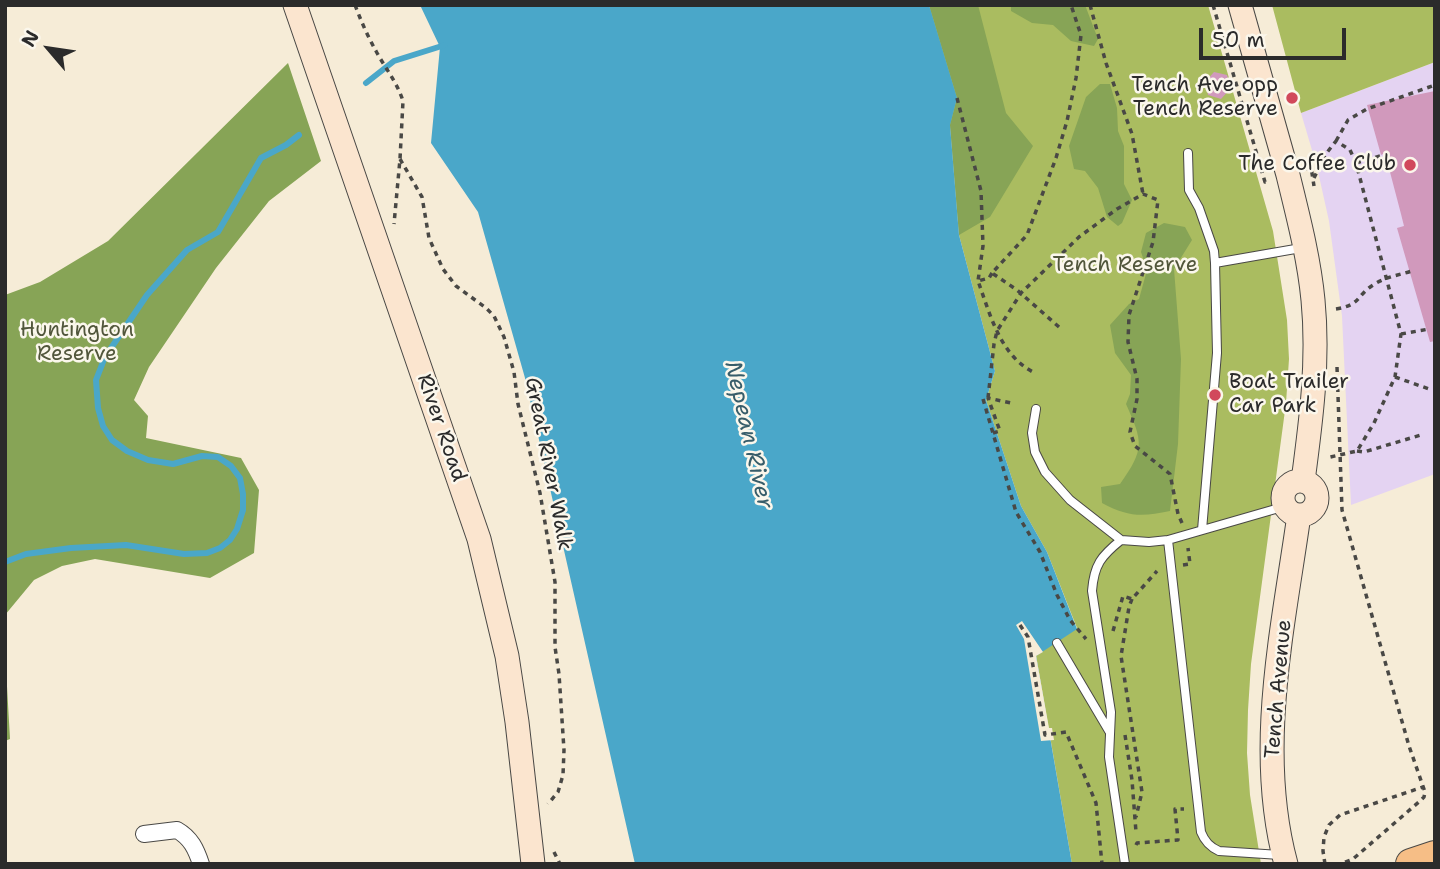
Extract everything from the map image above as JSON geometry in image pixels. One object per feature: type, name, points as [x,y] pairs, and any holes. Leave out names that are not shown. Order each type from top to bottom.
[{"type":"highway","points":[[1411,864],[1435,856]]},
{"type":"street","name":"River Road","points":[[295,5],[479,539],[507,656],[533,864]]},
{"type":"street","points":[[1240,5],[1296,204],[1313,301],[1316,343],[1313,410],[1303,481],[1288,486],[1284,496],[1292,510]]},
{"type":"street","name":"Tench Avenue","points":[[1284,860],[1278,827],[1272,753],[1292,510]]},
{"type":"street","points":[[144,834],[177,830],[192,843],[201,864]]},
{"type":"lane","points":[[1188,153],[1189,190],[1199,208],[1214,251],[1215,263],[1217,354],[1202,530]]},
{"type":"lane","points":[[1215,263],[1305,248]]},
{"type":"lane","points":[[1036,409],[1032,433],[1035,452],[1045,472],[1070,500],[1121,540],[1149,542],[1187,539],[1202,530],[1292,510]]},
{"type":"lane","points":[[1121,540],[1099,561],[1092,591],[1111,712],[1109,757],[1125,864]]},
{"type":"lane","points":[[1168,540],[1201,832],[1205,841],[1219,851],[1284,860]]},
{"type":"lane","points":[[1057,643],[1110,733]]},
{"type":"path","points":[[355,5],[403,101],[394,223]]},
{"type":"path","points":[[978,281],[989,278],[1027,235],[1056,158],[1076,78],[1081,35],[1071,5]]},
{"type":"path","points":[[1090,5],[1105,63],[1132,134],[1143,194]]},
{"type":"path","points":[[1213,5],[1265,182],[1273,180]]},
{"type":"path","points":[[1313,180],[1325,155],[1348,120],[1367,109],[1435,85]]},
{"type":"path","points":[[957,98],[981,191],[983,246],[978,281],[997,331],[1012,356],[1033,372]]},
{"type":"path","points":[[1336,141],[1350,150],[1356,163],[1401,334],[1395,377],[1374,424],[1357,451]]},
{"type":"path","points":[[1356,163],[1380,156]]},
{"type":"path","name":"Great River Walk","points":[[400,159],[422,197],[429,238],[443,269],[456,286],[494,316],[504,337],[514,372],[518,404],[547,527],[555,582],[555,647],[564,775],[558,792],[546,806]]},
{"type":"path","points":[[1311,167],[1316,192]]},
{"type":"path","points":[[1070,620],[1056,595],[1040,552],[1016,512],[993,433],[986,398],[994,344],[997,331],[1021,293],[1079,237],[1143,194]]},
{"type":"path","points":[[1143,194],[1158,200],[1153,242],[1129,316],[1128,342],[1137,379],[1137,399],[1130,432],[1135,446],[1170,474],[1178,514],[1187,539],[1190,564],[1184,565]]},
{"type":"path","points":[[1336,309],[1349,307],[1357,302],[1370,286],[1412,271]]},
{"type":"path","points":[[992,274],[1021,293],[1059,327]]},
{"type":"path","points":[[1335,299],[1337,318]]},
{"type":"path","points":[[1401,334],[1429,329]]},
{"type":"path","points":[[1337,356],[1342,510],[1409,746],[1425,792],[1420,801],[1353,859],[1340,864]]},
{"type":"path","points":[[1395,377],[1432,390]]},
{"type":"path","points":[[986,398],[1011,403]]},
{"type":"path","points":[[1324,458],[1364,452],[1421,435]]},
{"type":"path","points":[[1135,822],[1142,792],[1121,656],[1132,599],[1159,569]]},
{"type":"path","points":[[1113,631],[1123,596],[1132,599]]},
{"type":"path","points":[[1020,625],[1028,637],[1045,735],[1066,732],[1096,803],[1102,864]]},
{"type":"path","points":[[1325,864],[1324,837],[1329,825],[1340,815],[1423,787]]},
{"type":"path","points":[[1146,843],[1178,839],[1175,810],[1186,808]]},
{"type":"path","points":[[551,848],[560,864]]},
{"type":"shaded area","points":[[1435,62],[1435,474],[1351,505],[1342,316],[1329,221],[1301,113]]},
{"type":"green space","name":"Tench Reserve","points":[[929,5],[1208,5],[1273,231],[1287,320],[1289,359],[1286,403],[1251,664],[1248,710],[1250,795],[1261,864],[1072,864],[1036,655],[1077,628],[1047,552],[1021,506],[986,400],[995,371],[959,235],[950,125]]},
{"type":"green space","points":[[929,5],[978,5],[1006,113],[1033,146],[990,217],[959,235],[950,125],[957,98]]},
{"type":"green space","points":[[1011,5],[1085,5],[1098,39],[1094,46],[1071,41],[1053,25],[1032,23],[1011,11]]},
{"type":"green space","points":[[1272,5],[1435,5],[1435,62],[1301,113]]},
{"type":"green space","name":"Huntington Reserve","points":[[288,63],[321,161],[269,201],[216,268],[149,367],[134,400],[148,416],[146,438],[241,458],[259,490],[254,553],[210,578],[95,559],[62,566],[34,580],[5,615],[5,295],[40,282],[108,241]]},
{"type":"green space","points":[[1100,84],[1110,84],[1117,108],[1118,131],[1124,146],[1124,184],[1132,200],[1118,226],[1107,217],[1098,188],[1085,171],[1074,169],[1069,146],[1086,97]]},
{"type":"green space","points":[[1164,223],[1185,227],[1192,240],[1174,269],[1181,359],[1178,444],[1170,511],[1135,514],[1102,503],[1101,487],[1120,484],[1134,462],[1139,445],[1136,428],[1126,404],[1130,394],[1131,375],[1115,353],[1110,325],[1129,304],[1139,299],[1147,270],[1141,252],[1146,233]]},
{"type":"green space","points":[[5,651],[10,739],[5,741]]},
{"type":"water","name":"Nepean River","points":[[420,5],[929,5],[957,98],[950,125],[959,235],[995,371],[986,400],[1021,506],[1047,552],[1077,629],[1036,656],[1072,864],[635,864],[525,378],[478,212],[431,143],[440,47]]},
{"type":"pier","points":[[1022,621],[1043,652],[1036,656],[1049,728],[1052,728],[1054,740],[1041,741],[1024,639],[1016,625]]},
{"type":"building","points":[[1214,72],[1227,75],[1231,88],[1221,99],[1208,95],[1205,82]]},
{"type":"building","points":[[1435,91],[1435,341],[1430,342],[1397,228],[1404,226],[1385,153],[1381,155],[1367,105]]},
{"type":"waterway","points":[[366,83],[394,61],[445,45]]},
{"type":"waterway","points":[[5,562],[26,554],[126,545],[184,554],[207,553],[230,540],[243,510],[240,478],[231,466],[218,457],[202,456],[173,464],[148,460],[127,451],[112,440],[103,426],[98,408],[96,380],[105,357],[147,295],[187,250],[218,232],[261,158],[299,135]]},
{"type":"place","name":"Tench Ave opp Tench Reserve","points":[[1292,98]]},
{"type":"place","name":"The Coffee Club","points":[[1410,165]]},
{"type":"place","name":"Boat Trailer Car Park","points":[[1215,395]]}]
